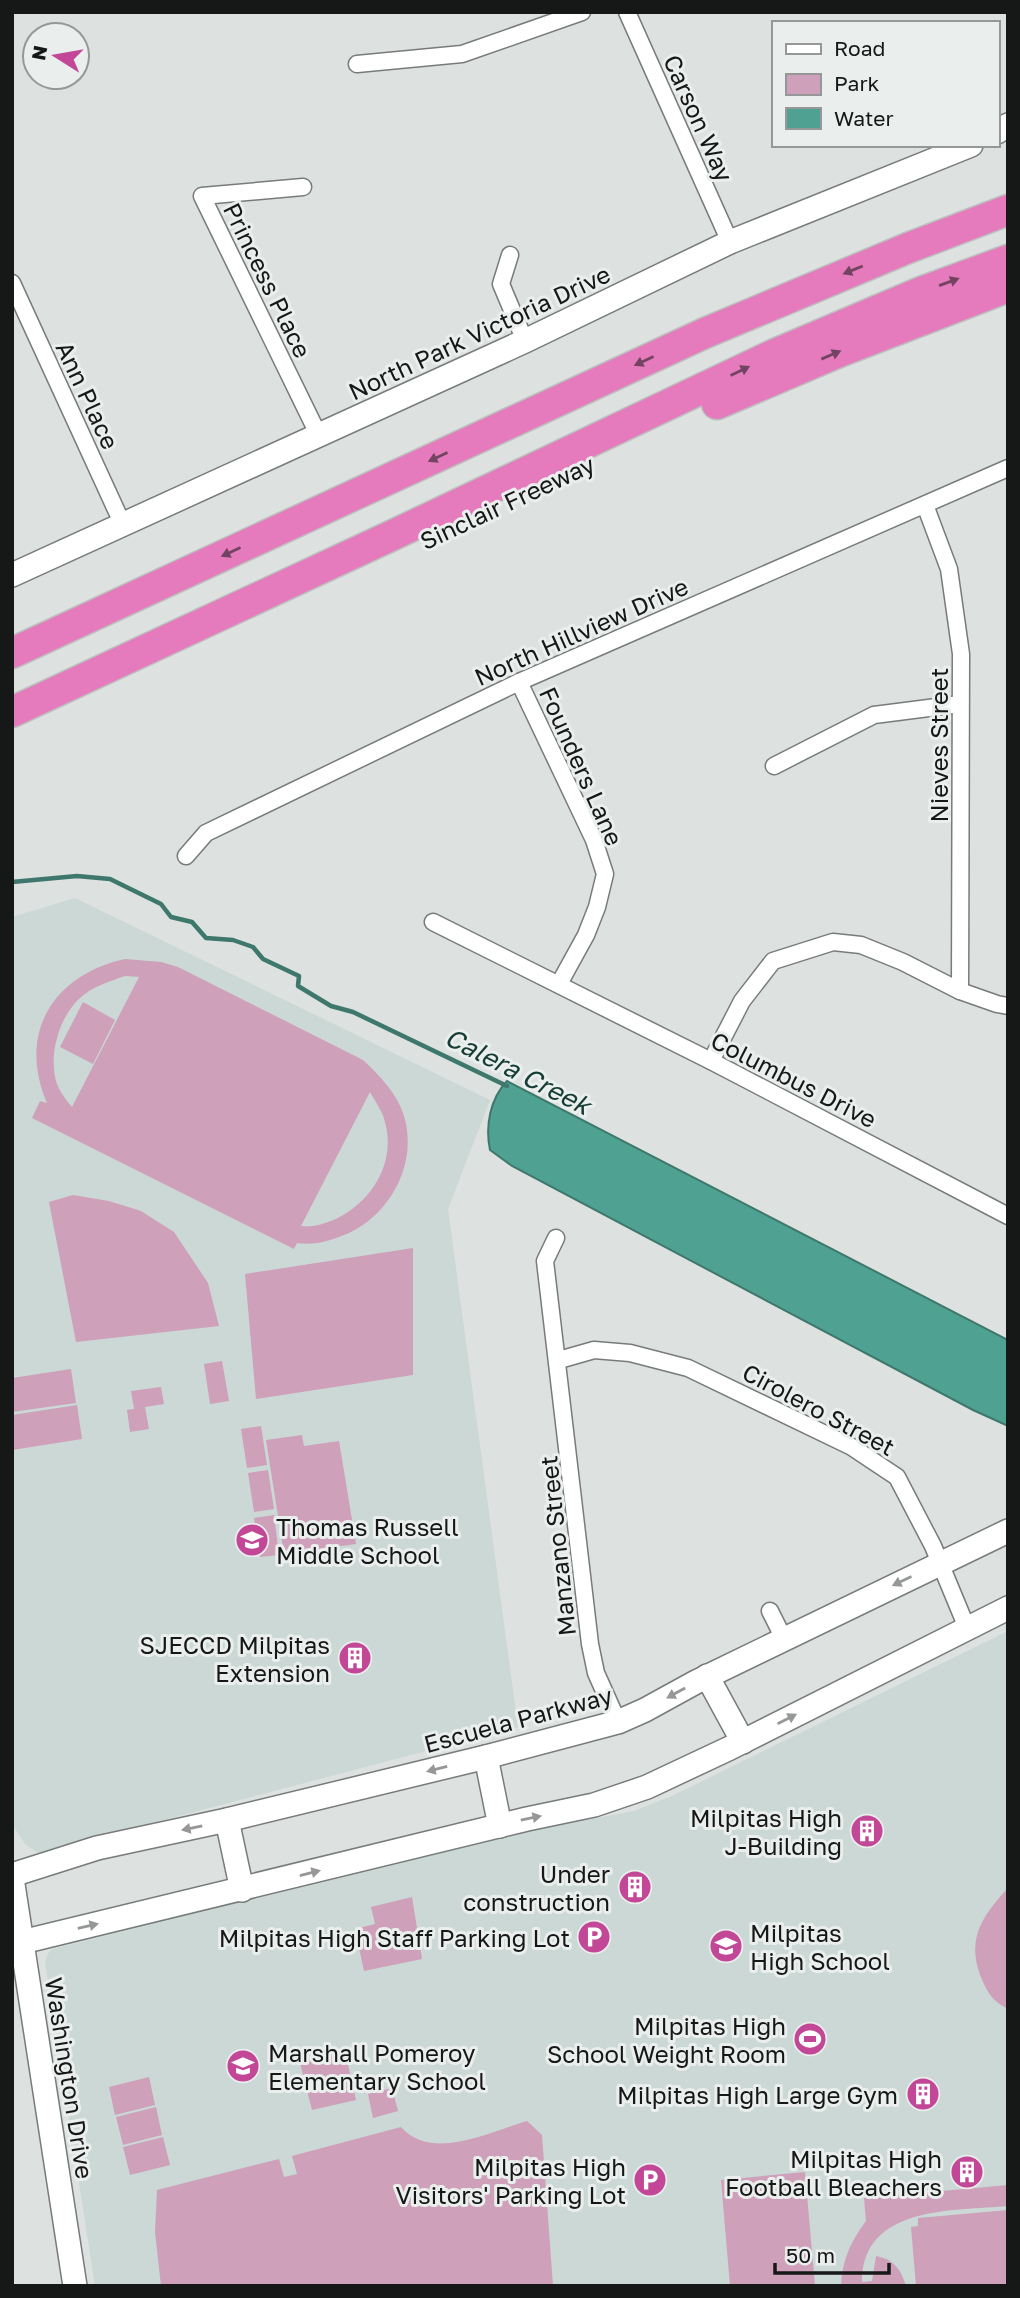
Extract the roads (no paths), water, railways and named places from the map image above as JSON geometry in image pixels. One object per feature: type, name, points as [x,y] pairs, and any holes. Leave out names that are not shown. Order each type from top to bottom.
[{"type":"highway","points":[[12,653],[705,333],[908,248],[1008,210]]},
{"type":"highway","points":[[12,712],[775,354],[911,296],[1008,260]]},
{"type":"highway","name":"Sinclair Freeway","points":[[12,732],[740,394],[839,352],[1008,287]]},
{"type":"street","points":[[358,64],[462,54],[582,12]]},
{"type":"street","name":"Carson Way","points":[[627,12],[730,242]]},
{"type":"street","name":"North Park Victoria Drive","points":[[12,575],[524,341],[730,242],[966,147]]},
{"type":"street","name":"Princess Place","points":[[303,187],[202,196],[319,436]]},
{"type":"street","points":[[510,255],[501,284],[524,341]]},
{"type":"street","name":"Ann Place","points":[[12,283],[123,526]]},
{"type":"street","name":"North Hillview Drive","points":[[186,856],[206,833],[519,682],[1008,468]]},
{"type":"street","name":"Nieves Street","points":[[925,505],[949,569],[961,654],[960,991]]},
{"type":"street","name":"Founders Lane","points":[[519,682],[594,840],[605,874],[597,907],[586,935],[559,984]]},
{"type":"street","points":[[774,766],[874,715],[960,704]]},
{"type":"street","name":"Columbus Drive","points":[[432,922],[711,1061],[1008,1216]]},
{"type":"street","points":[[711,1061],[742,1002],[773,961],[833,942],[861,945],[903,962],[960,991],[1008,1006]]},
{"type":"street","name":"Manzano Street","points":[[556,1238],[545,1261],[559,1360],[590,1644],[596,1674],[618,1722]]},
{"type":"street","name":"Cirolero Street","points":[[559,1360],[594,1350],[630,1353],[688,1368],[852,1447],[897,1477],[933,1546],[967,1628]]},
{"type":"street","name":"Escuela Parkway","points":[[12,1876],[97,1848],[485,1758],[618,1722],[707,1676],[1008,1531]]},
{"type":"street","points":[[22,1942],[594,1805],[646,1787],[743,1742],[1008,1608]]},
{"type":"street","points":[[770,1611],[784,1639]]},
{"type":"street","points":[[707,1676],[743,1742]]},
{"type":"street","points":[[485,1758],[500,1826]]},
{"type":"street","points":[[227,1820],[242,1889]]},
{"type":"street","name":"Washington Drive","points":[[12,1876],[75,2286]]},
{"type":"water","points":[[507,1081],[1008,1340],[1008,1426],[512,1166],[490,1150],[489,1141],[490,1113],[496,1096]]},
{"type":"waterway","name":"Calera Creek","points":[[12,882],[77,876],[110,879],[161,904],[171,917],[192,922],[206,938],[233,940],[253,947],[263,959],[299,976],[298,986],[331,1006],[353,1012],[507,1086]]},
{"type":"place","name":"Thomas Russell Middle School","points":[[252,1540]]},
{"type":"place","name":"SJECCD Milpitas Extension","points":[[355,1658]]},
{"type":"place","name":"Milpitas High J-Building","points":[[867,1831]]},
{"type":"place","name":"Under construction","points":[[635,1887]]},
{"type":"place","name":"Milpitas High Staff Parking Lot","points":[[594,1937]]},
{"type":"place","name":"Milpitas High School","points":[[726,1946]]},
{"type":"place","name":"Milpitas High School Weight Room","points":[[810,2039]]},
{"type":"place","name":"Marshall Pomeroy Elementary School","points":[[243,2066]]},
{"type":"place","name":"Milpitas High Large Gym","points":[[923,2094]]},
{"type":"place","name":"Milpitas High Football Bleachers","points":[[967,2172]]},
{"type":"place","name":"Milpitas High Visitors' Parking Lot","points":[[650,2180]]}]
